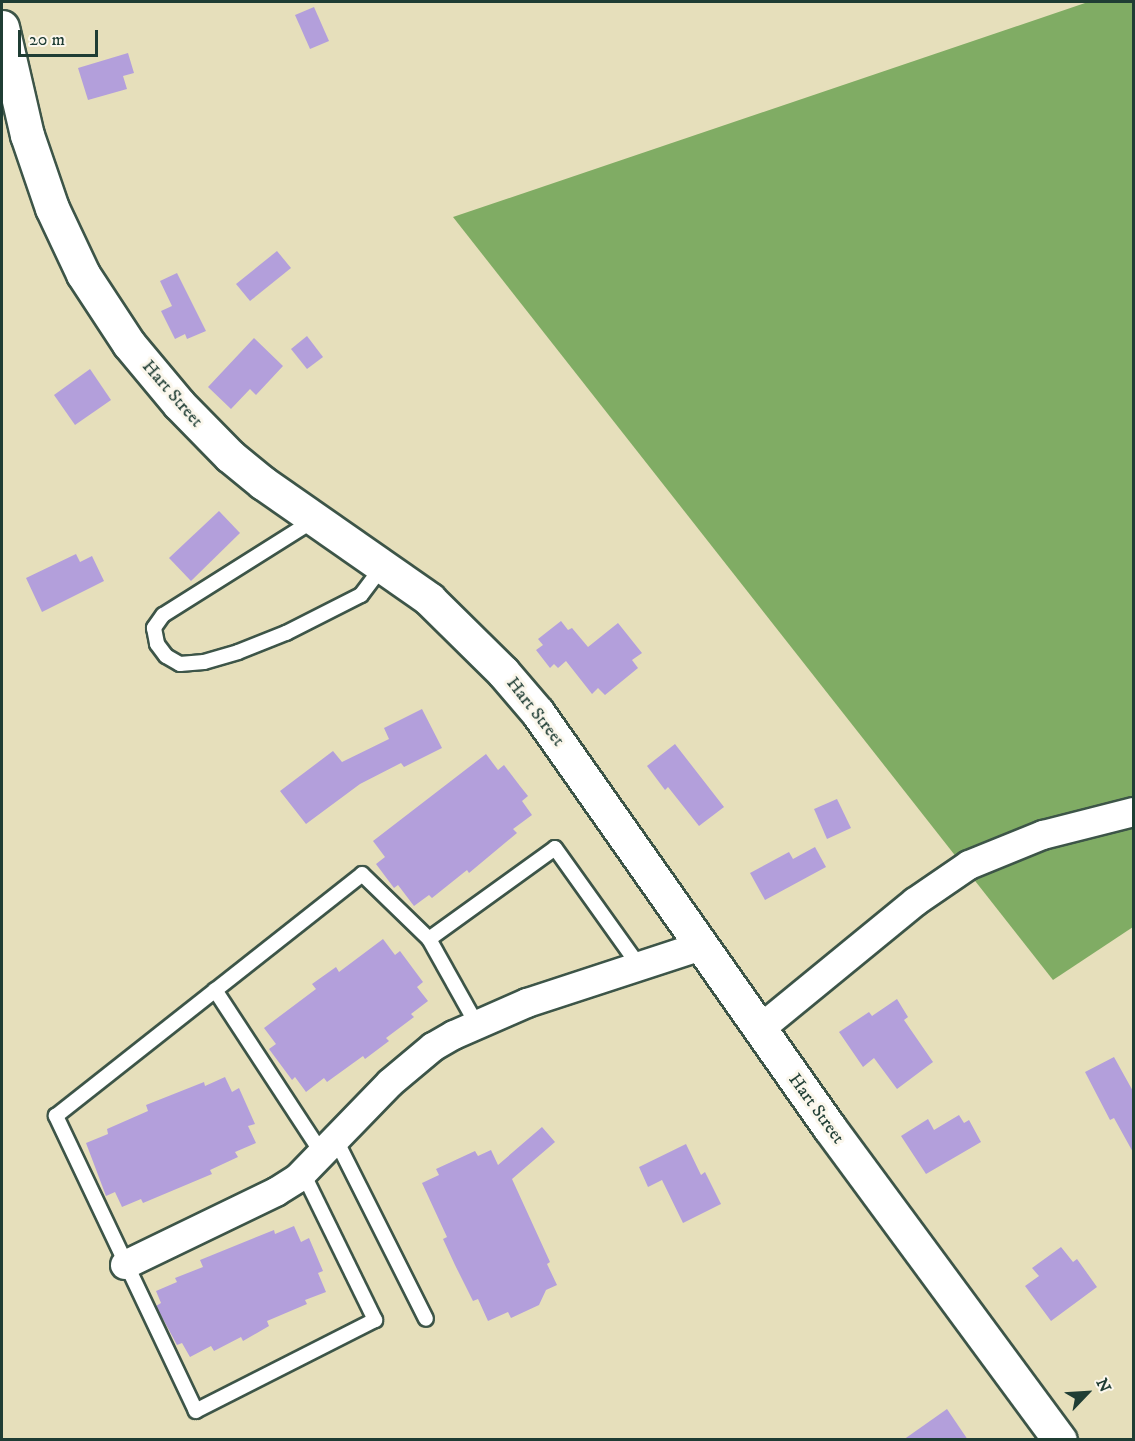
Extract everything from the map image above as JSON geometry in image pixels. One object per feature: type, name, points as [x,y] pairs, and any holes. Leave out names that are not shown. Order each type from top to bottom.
[{"type":"main road","name":"Hart Street","points":[[2,27],[39,174],[67,242],[105,310],[155,377],[203,431],[255,476],[429,598],[503,672],[538,713],[863,1175],[1060,1440]]},
{"type":"street","points":[[759,1029],[915,902],[969,866],[1043,835],[1134,812]]},
{"type":"street","points":[[124,1265],[276,1192],[321,1156],[369,1103],[411,1064],[433,1047],[476,1023],[527,1003],[701,946]]},
{"type":"lane","points":[[315,519],[163,615],[154,628],[157,644],[166,656],[180,664],[204,662],[286,633],[361,595],[382,567]]},
{"type":"lane","points":[[429,939],[555,848],[640,967]]},
{"type":"lane","points":[[321,1156],[375,1320],[196,1411],[124,1265],[57,1116],[362,874],[429,939],[476,1023]]},
{"type":"lane","points":[[215,990],[426,1319]]},
{"type":"green space","points":[[1088,2],[1133,2],[1133,927],[1053,980],[453,217]]},
{"type":"building","points":[[314,7],[329,41],[310,49],[295,15]]},
{"type":"building","points":[[128,53],[134,73],[123,76],[127,89],[88,100],[78,68]]},
{"type":"building","points":[[277,251],[291,268],[250,301],[236,284]]},
{"type":"building","points":[[177,273],[206,331],[187,339],[185,334],[175,339],[161,311],[172,306],[160,281]]},
{"type":"building","points":[[307,336],[323,357],[307,369],[291,349]]},
{"type":"building","points":[[254,338],[283,366],[256,395],[250,389],[231,409],[208,387]]},
{"type":"building","points":[[90,369],[111,400],[75,425],[54,395]]},
{"type":"building","points":[[219,511],[240,533],[191,581],[169,558]]},
{"type":"building","points":[[76,554],[80,562],[92,556],[104,581],[42,612],[26,578]]},
{"type":"building","points":[[561,621],[568,630],[572,628],[588,647],[618,623],[642,653],[632,660],[638,668],[605,695],[598,688],[592,694],[566,661],[558,668],[554,664],[550,668],[536,650],[543,645],[538,639]]},
{"type":"building","points":[[422,709],[442,748],[404,767],[401,763],[360,784],[306,824],[280,791],[333,751],[342,762],[389,739],[384,728]]},
{"type":"building","points":[[675,744],[724,807],[699,826],[668,787],[665,790],[647,766]]},
{"type":"building","points":[[486,754],[498,770],[504,765],[528,796],[522,801],[532,815],[513,829],[517,833],[469,873],[467,870],[432,898],[429,895],[414,906],[398,885],[394,888],[376,864],[385,857],[373,841]]},
{"type":"building","points":[[837,799],[851,828],[827,839],[814,809]]},
{"type":"building","points":[[815,847],[826,867],[765,900],[750,873],[789,852],[793,859]]},
{"type":"building","points":[[383,939],[395,955],[400,951],[423,982],[417,987],[428,1001],[411,1014],[414,1017],[386,1038],[389,1041],[365,1059],[363,1056],[327,1082],[324,1078],[306,1092],[295,1077],[292,1080],[269,1049],[276,1044],[264,1028],[316,989],[312,984],[336,967],[339,972]]},
{"type":"building","points":[[897,999],[908,1017],[904,1020],[933,1062],[897,1089],[874,1058],[863,1067],[839,1032],[869,1012],[872,1016]]},
{"type":"building","points":[[1114,1057],[1134,1093],[1134,1154],[1114,1118],[1110,1120],[1085,1072]]},
{"type":"building","points":[[225,1077],[232,1092],[239,1088],[255,1124],[248,1126],[256,1143],[235,1152],[238,1157],[210,1170],[212,1174],[143,1203],[141,1199],[122,1207],[115,1192],[106,1196],[86,1143],[108,1134],[107,1129],[148,1111],[146,1105],[204,1082],[205,1086]]},
{"type":"building","points":[[959,1115],[964,1123],[969,1120],[981,1142],[926,1174],[901,1136],[928,1119],[934,1130]]},
{"type":"building","points":[[542,1127],[555,1142],[512,1179],[550,1262],[547,1264],[557,1285],[546,1290],[539,1305],[511,1318],[508,1312],[488,1321],[478,1299],[473,1301],[455,1265],[443,1239],[447,1237],[422,1183],[439,1175],[436,1169],[475,1151],[478,1156],[491,1150],[498,1165]]},
{"type":"building","points":[[686,1144],[701,1175],[705,1172],[721,1204],[683,1223],[662,1180],[648,1187],[639,1167]]},
{"type":"building","points":[[294,1226],[301,1242],[309,1238],[323,1271],[318,1273],[326,1292],[305,1300],[307,1304],[267,1321],[269,1326],[243,1341],[241,1337],[214,1351],[211,1346],[190,1357],[182,1343],[177,1345],[156,1306],[161,1303],[156,1291],[177,1282],[175,1278],[203,1267],[200,1260],[274,1230],[275,1234]]},
{"type":"building","points":[[1061,1247],[1073,1262],[1077,1259],[1097,1287],[1051,1321],[1025,1286],[1039,1276],[1032,1268]]},
{"type":"building","points":[[947,1409],[968,1440],[903,1440]]}]
